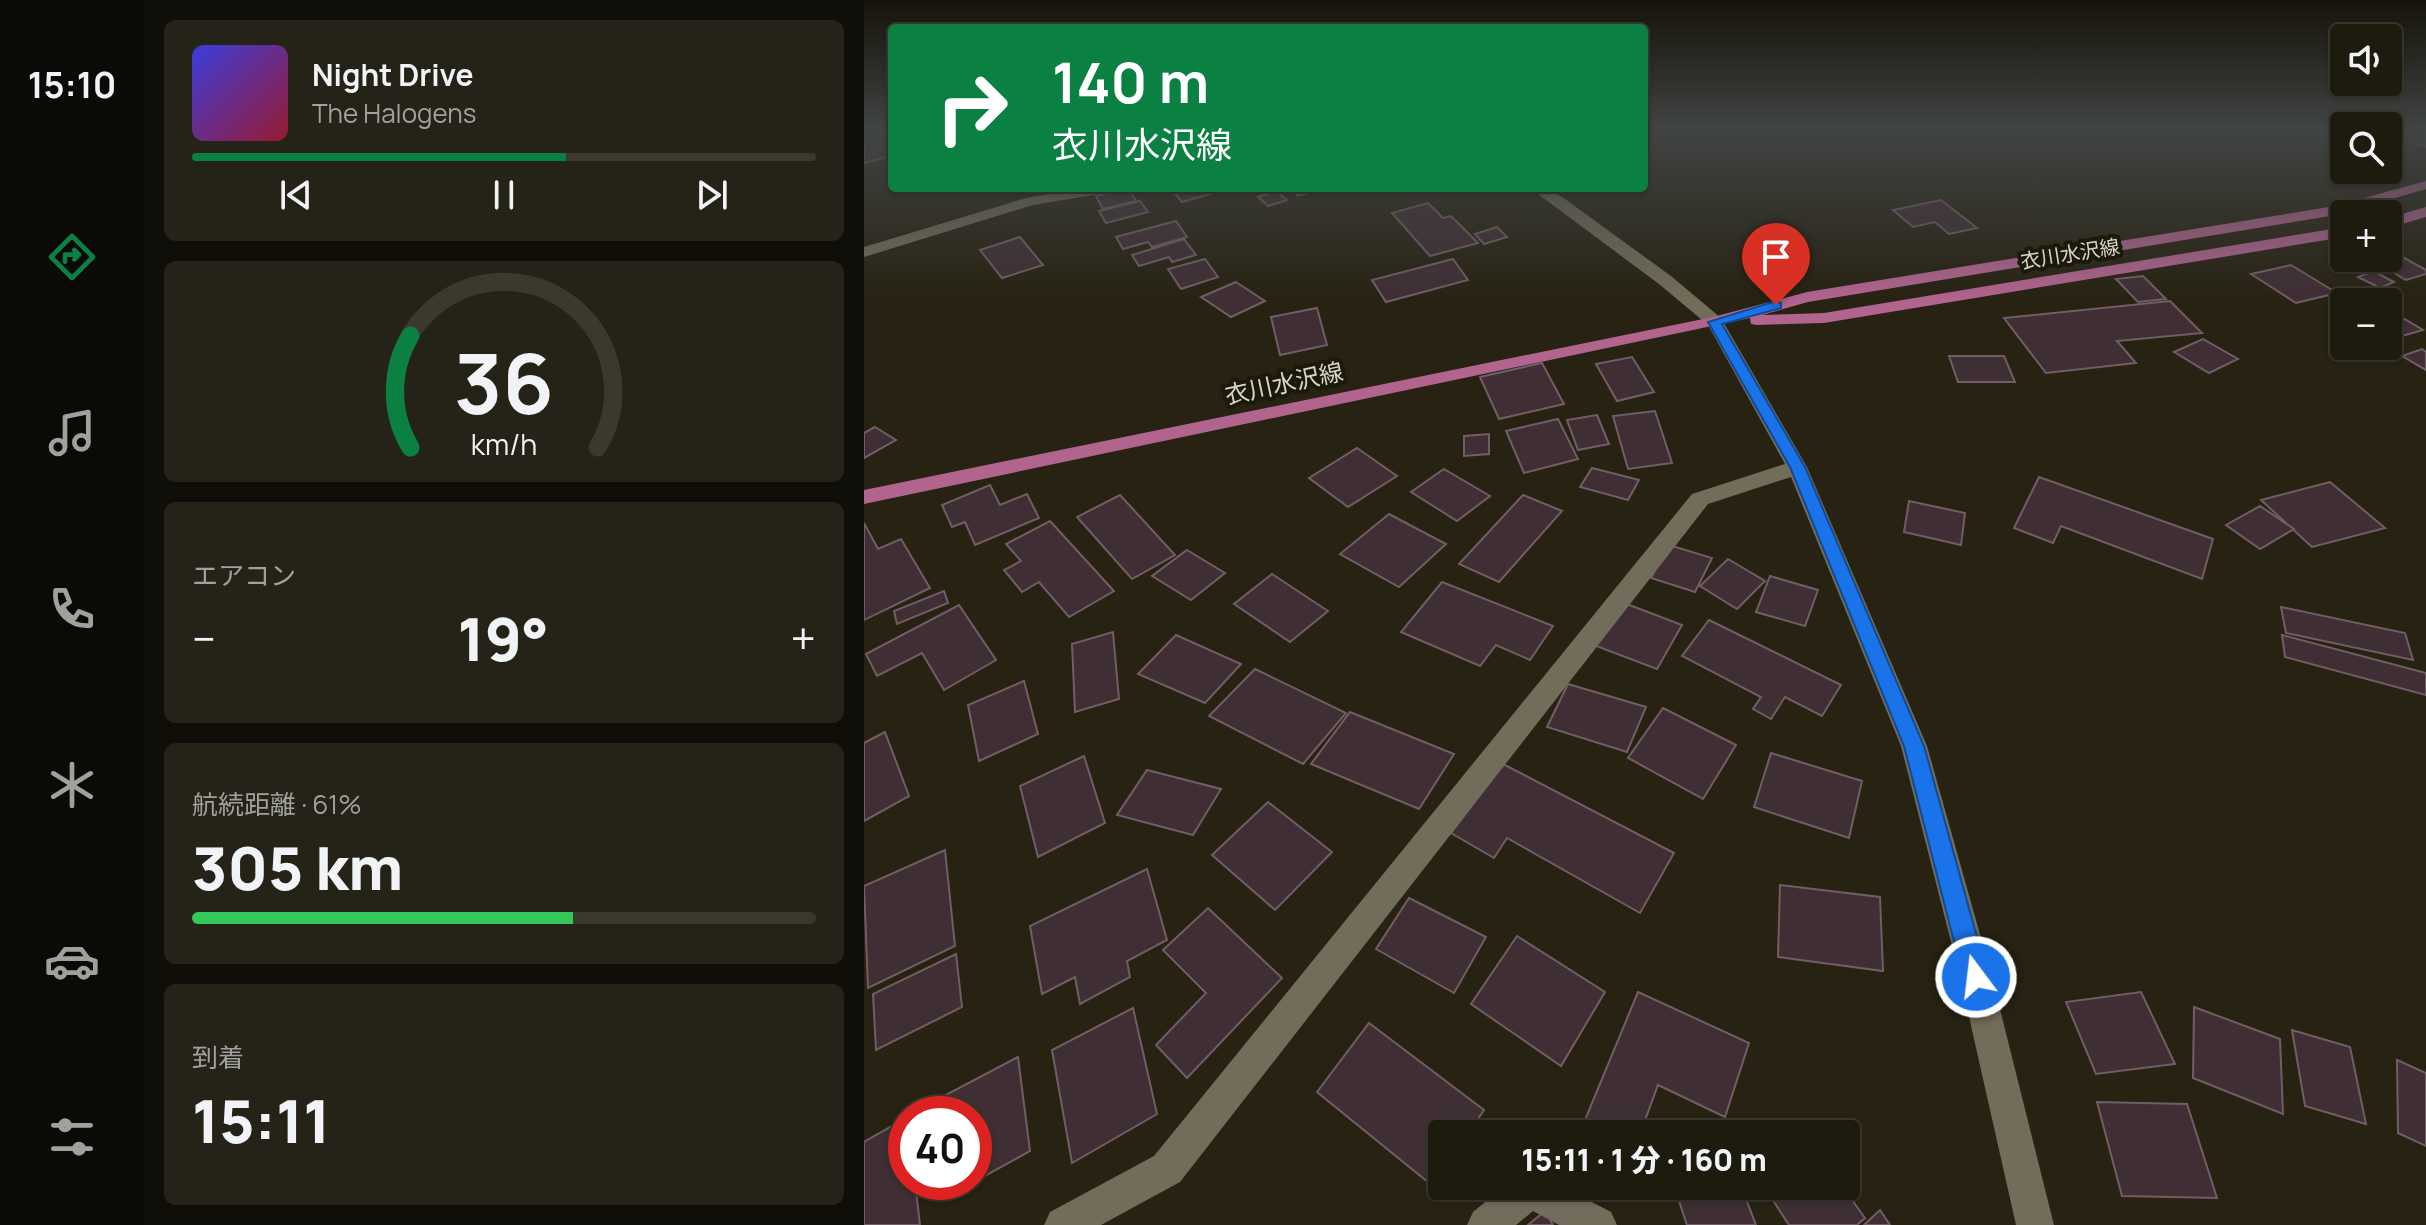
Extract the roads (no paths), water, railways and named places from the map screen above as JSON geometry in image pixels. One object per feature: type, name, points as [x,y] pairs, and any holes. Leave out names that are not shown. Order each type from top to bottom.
[{"type":"main road","name":"衣川水沢線","points":[[864,497],[1715,322],[1807,297],[2336,210],[2422,186]]},
{"type":"main road","points":[[2402,219],[2426,212]]},
{"type":"main road","name":"衣川水沢線","points":[[1715,322],[1824,318],[2330,234]]},
{"type":"street","points":[[864,252],[1031,201],[1086,192]]},
{"type":"street","points":[[1544,192],[1654,271],[1715,322],[1797,467],[1914,746],[1976,977],[2035,1225]]},
{"type":"street","points":[[1063,1225],[1167,1169],[1700,499],[1797,467]]},
{"type":"street","points":[[1486,1225],[1530,1190],[1598,1225]]}]
